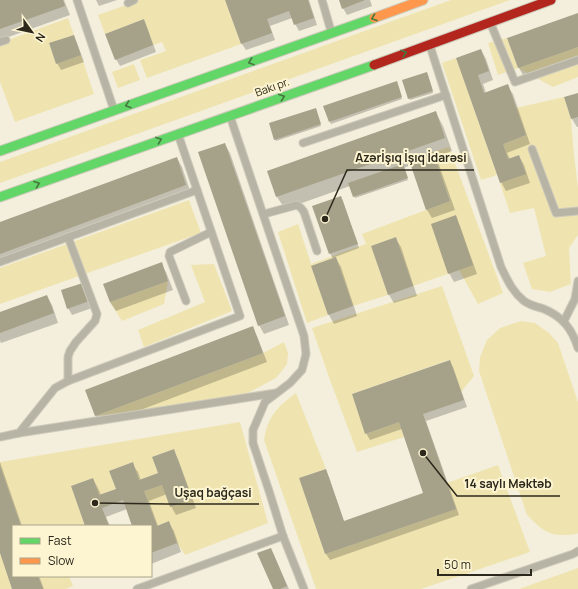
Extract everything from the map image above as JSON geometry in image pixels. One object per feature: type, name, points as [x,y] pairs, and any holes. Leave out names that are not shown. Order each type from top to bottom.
[{"type":"street","points":[[0,151],[423,0]]},
{"type":"street","name":"Bakı pr.","points":[[0,197],[430,45],[552,0]]},
{"type":"lane","points":[[77,0],[114,110]]},
{"type":"lane","points":[[322,0],[331,34]]},
{"type":"lane","points":[[490,22],[515,82],[578,60]]},
{"type":"lane","points":[[430,45],[501,267],[511,288],[525,302],[550,311],[564,321],[575,338],[578,348]]},
{"type":"lane","points":[[303,143],[446,95]]},
{"type":"lane","points":[[230,115],[304,336],[306,354],[302,370],[290,383],[265,402],[253,430],[252,443],[283,536],[304,589]]},
{"type":"lane","points":[[19,433],[55,388],[68,381],[240,316],[178,134]]},
{"type":"lane","points":[[532,149],[556,213],[578,211]]},
{"type":"lane","points":[[0,262],[197,190]]},
{"type":"lane","points":[[264,214],[296,205],[301,208],[304,212],[317,251]]},
{"type":"lane","points":[[186,301],[169,256],[170,252],[211,232]]},
{"type":"lane","points":[[68,237],[97,314],[95,321],[70,351],[68,357],[68,381]]},
{"type":"lane","points":[[564,321],[575,299],[578,281]]},
{"type":"lane","points":[[0,437],[277,392]]},
{"type":"lane","points":[[137,589],[283,536]]},
{"type":"lane","points":[[471,589],[490,586],[578,551]]},
{"type":"shaded area","points":[[140,0],[225,0],[241,44],[147,78],[140,60],[166,51],[162,42],[153,45],[144,19],[105,34],[98,15]]},
{"type":"shaded area","points":[[451,0],[510,0],[0,183],[0,162]]},
{"type":"shaded area","points":[[68,18],[74,35],[49,44],[56,64],[81,55],[94,94],[15,122],[0,82],[0,43]]},
{"type":"shaded area","points":[[507,38],[518,68],[498,75],[488,43]]},
{"type":"shaded area","points":[[578,47],[578,77],[553,87],[518,68]]},
{"type":"shaded area","points":[[456,58],[497,175],[481,180],[442,63]]},
{"type":"shaded area","points":[[134,64],[140,80],[118,88],[112,72]]},
{"type":"shaded area","points":[[564,97],[571,119],[578,188],[578,235],[569,248],[571,284],[550,292],[532,289],[523,263],[546,256],[534,208],[510,213],[500,183],[526,173],[519,155],[508,159],[503,144],[526,135],[516,108]]},
{"type":"shaded area","points":[[449,147],[503,293],[478,304],[459,270],[413,286],[396,237],[371,246],[388,295],[353,306],[336,257],[311,266],[328,315],[307,323],[278,232],[298,224],[311,264],[366,244],[362,234],[450,201],[433,152]]},
{"type":"shaded area","points":[[189,200],[201,233],[0,304],[0,268]]},
{"type":"shaded area","points":[[214,264],[232,311],[144,347],[138,330],[205,302],[191,265]]},
{"type":"shaded area","points":[[168,281],[164,304],[122,321],[110,302]]},
{"type":"shaded area","points":[[442,286],[474,376],[461,392],[449,360],[352,394],[366,434],[399,422],[404,437],[357,452],[312,328]]},
{"type":"shaded area","points":[[521,321],[535,323],[549,333],[558,343],[578,402],[577,534],[560,535],[549,533],[527,515],[479,371],[480,357],[487,340],[500,328]]},
{"type":"shaded area","points":[[284,342],[288,353],[287,364],[276,378],[233,401],[95,416],[263,353]]},
{"type":"shaded area","points":[[296,393],[326,469],[299,478],[325,554],[456,509],[447,483],[498,465],[530,552],[421,589],[316,589],[264,440],[268,424],[274,413]]},
{"type":"shaded area","points":[[240,422],[268,523],[185,555],[177,543],[169,521],[157,526],[144,491],[162,485],[192,499],[174,449],[152,457],[158,473],[139,480],[133,462],[109,471],[116,489],[99,495],[93,478],[71,486],[85,525],[21,525],[0,466],[0,462]]},
{"type":"shaded area","points":[[0,553],[12,589],[0,589]]},
{"type":"shaded area","points":[[578,568],[578,589],[519,589]]},
{"type":"shaded area","points":[[38,577],[69,577],[73,586],[66,589],[43,589]]},
{"type":"building","points":[[0,0],[63,0],[65,6],[0,29]]},
{"type":"building","points":[[225,0],[308,0],[314,18],[294,25],[289,11],[267,19],[272,33],[241,44]]},
{"type":"building","points":[[339,0],[365,0],[342,9]]},
{"type":"building","points":[[578,13],[578,47],[518,68],[507,38]]},
{"type":"building","points":[[144,19],[153,45],[115,60],[105,34]]},
{"type":"building","points":[[74,35],[81,55],[56,64],[49,43]]},
{"type":"building","points":[[481,49],[489,71],[478,75],[484,93],[508,84],[526,135],[503,144],[508,159],[519,155],[526,174],[500,183],[456,58]]},
{"type":"building","points":[[427,72],[433,91],[408,99],[402,80]]},
{"type":"building","points":[[397,81],[402,97],[329,122],[323,106]]},
{"type":"building","points":[[578,93],[578,117],[571,119],[564,97]]},
{"type":"building","points":[[316,108],[321,124],[274,140],[269,123]]},
{"type":"building","points":[[436,111],[445,138],[276,197],[267,171]]},
{"type":"building","points":[[225,143],[285,316],[258,326],[198,152]]},
{"type":"building","points":[[433,152],[450,201],[426,210],[409,160]]},
{"type":"building","points":[[177,157],[186,185],[0,254],[0,222]]},
{"type":"building","points":[[403,164],[408,178],[353,197],[348,183]]},
{"type":"building","points":[[341,196],[358,244],[329,254],[312,206]]},
{"type":"building","points":[[456,215],[473,265],[448,274],[431,224]]},
{"type":"building","points":[[396,237],[413,286],[388,295],[371,246]]},
{"type":"building","points":[[336,257],[353,306],[328,315],[311,266]]},
{"type":"building","points":[[162,262],[168,281],[110,302],[103,284]]},
{"type":"building","points":[[86,282],[92,300],[67,309],[61,290]]},
{"type":"building","points":[[47,295],[54,313],[0,333],[0,312]]},
{"type":"building","points":[[253,326],[263,353],[95,416],[85,390]]},
{"type":"building","points":[[450,360],[464,400],[423,414],[456,509],[325,554],[299,478],[326,469],[344,521],[423,493],[399,422],[365,434],[352,394]]},
{"type":"building","points":[[174,449],[192,499],[170,507],[162,485],[144,491],[157,526],[169,521],[177,543],[152,553],[152,525],[132,525],[123,500],[102,508],[109,525],[85,525],[71,486],[93,478],[99,495],[116,489],[109,471],[133,462],[139,480],[158,473],[152,457]]},
{"type":"building","points":[[0,466],[21,525],[12,525],[12,577],[38,577],[43,589],[12,589],[0,553]]},
{"type":"building","points":[[271,548],[287,586],[280,589],[273,589],[257,553]]},
{"type":"traffic: fast","points":[[0,151],[374,18]]},
{"type":"traffic: fast","points":[[0,197],[374,65]]},
{"type":"traffic: slow","points":[[374,18],[423,0]]},
{"type":"traffic: jam","points":[[374,65],[551,0]]},
{"type":"place","name":"Azərİşıq İşıq İdarəsi","points":[[325,219]]},
{"type":"place","name":"14 saylı Məktəb","points":[[423,453]]},
{"type":"place","name":"Uşaq bağçasi","points":[[95,503]]}]
